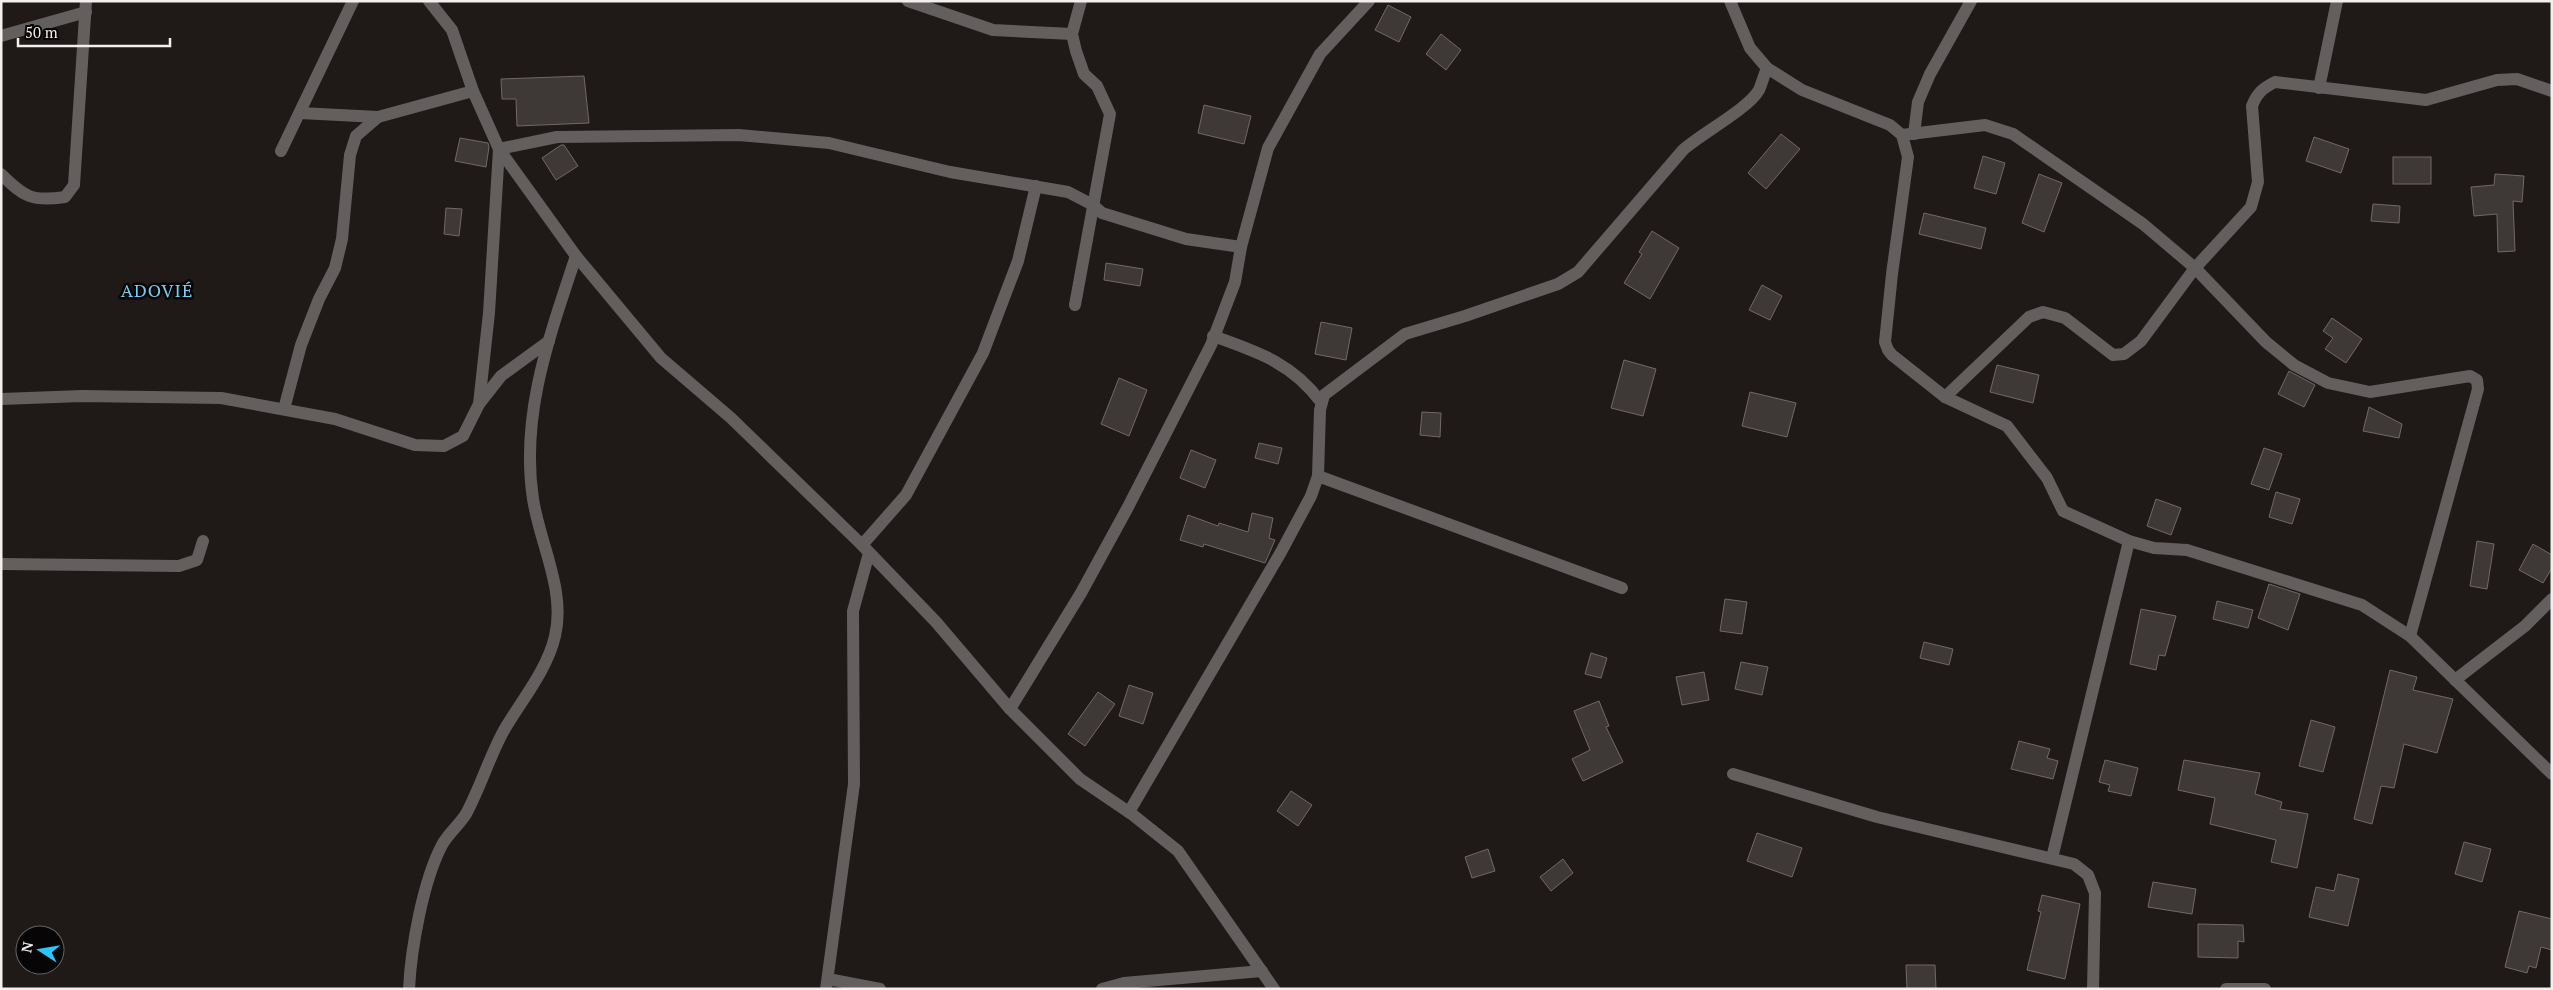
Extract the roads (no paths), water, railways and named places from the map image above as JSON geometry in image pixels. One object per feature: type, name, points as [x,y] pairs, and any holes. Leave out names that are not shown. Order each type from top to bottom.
[{"type":"street","points":[[281,151],[353,1]]},
{"type":"street","points":[[429,1],[452,30],[473,90],[499,149],[576,256],[661,358],[731,418],[865,549],[936,622],[1010,709],[1080,779],[1129,812],[1178,852],[1274,989]]},
{"type":"street","points":[[908,1],[992,30],[1072,34]]},
{"type":"street","points":[[1076,305],[1110,114],[1097,86],[1084,74],[1072,34],[1081,1]]},
{"type":"street","points":[[1010,709],[1081,593],[1123,516],[1213,336],[1235,282],[1241,247],[1268,148],[1320,54],[1369,1]]},
{"type":"street","points":[[1730,1],[1750,48],[1767,68],[1802,90],[1908,134],[1985,125],[2013,134],[2143,224],[2195,268],[2266,342],[2294,365],[2328,383],[2370,392],[2470,376],[2477,380],[2478,389],[2410,636]]},
{"type":"street","points":[[1971,1],[1930,74],[1918,102],[1908,134],[1908,157],[1885,342],[1888,350],[1945,396],[2007,426],[2047,478],[2063,511],[2129,541],[2154,548],[2187,550],[2362,604],[2410,636],[2552,774]]},
{"type":"street","points":[[2320,88],[2337,1]]},
{"type":"street","points":[[1,36],[86,7],[74,185],[65,197],[46,200],[25,195],[1,174]]},
{"type":"street","points":[[1129,812],[1281,552],[1311,496],[1318,476],[1321,402],[1324,395],[1405,334],[1558,284],[1578,272],[1683,150],[1696,138],[1747,103],[1758,91],[1767,68]]},
{"type":"street","points":[[1945,396],[2029,317],[2042,312],[2065,318],[2112,355],[2124,354],[2141,341],[2195,268],[2251,207],[2258,182],[2252,106],[2256,96],[2263,88],[2275,82],[2426,100],[2497,80],[2518,79],[2552,92]]},
{"type":"street","points":[[300,113],[378,117],[473,90]]},
{"type":"street","points":[[284,409],[301,345],[319,299],[335,268],[342,240],[350,155],[356,136],[378,117]]},
{"type":"street","points":[[499,149],[557,137],[739,135],[829,143],[950,172],[1068,192],[1093,205],[1102,213],[1186,239],[1241,247]]},
{"type":"street","points":[[479,404],[489,313],[499,149]]},
{"type":"street","points":[[880,989],[827,984],[854,784],[853,611],[865,549],[906,495],[983,353],[1018,261],[1036,186]]},
{"type":"street","points":[[410,989],[410,960],[424,895],[442,845],[465,815],[503,734],[541,669],[555,638],[559,609],[533,500],[529,446],[536,389],[548,342],[576,256]]},
{"type":"street","points":[[1213,336],[1262,355],[1289,368],[1309,386],[1321,402]]},
{"type":"street","points":[[1,399],[82,396],[221,398],[335,419],[416,445],[444,446],[463,436],[479,404],[500,376],[548,342]]},
{"type":"street","points":[[1318,476],[1622,588]]},
{"type":"street","points":[[1,564],[179,566],[197,560],[202,541]]},
{"type":"street","points":[[2052,858],[2129,541]]},
{"type":"street","points":[[2455,680],[2525,626],[2552,599]]},
{"type":"street","points":[[1733,774],[1877,818],[2074,864],[2088,875],[2095,894],[2093,989]]},
{"type":"street","points":[[1102,989],[1124,983],[1262,971]]},
{"type":"street","points":[[2226,989],[2266,989]]},
{"type":"district","name":"ADOVIÉ","points":[[157,291]]}]
